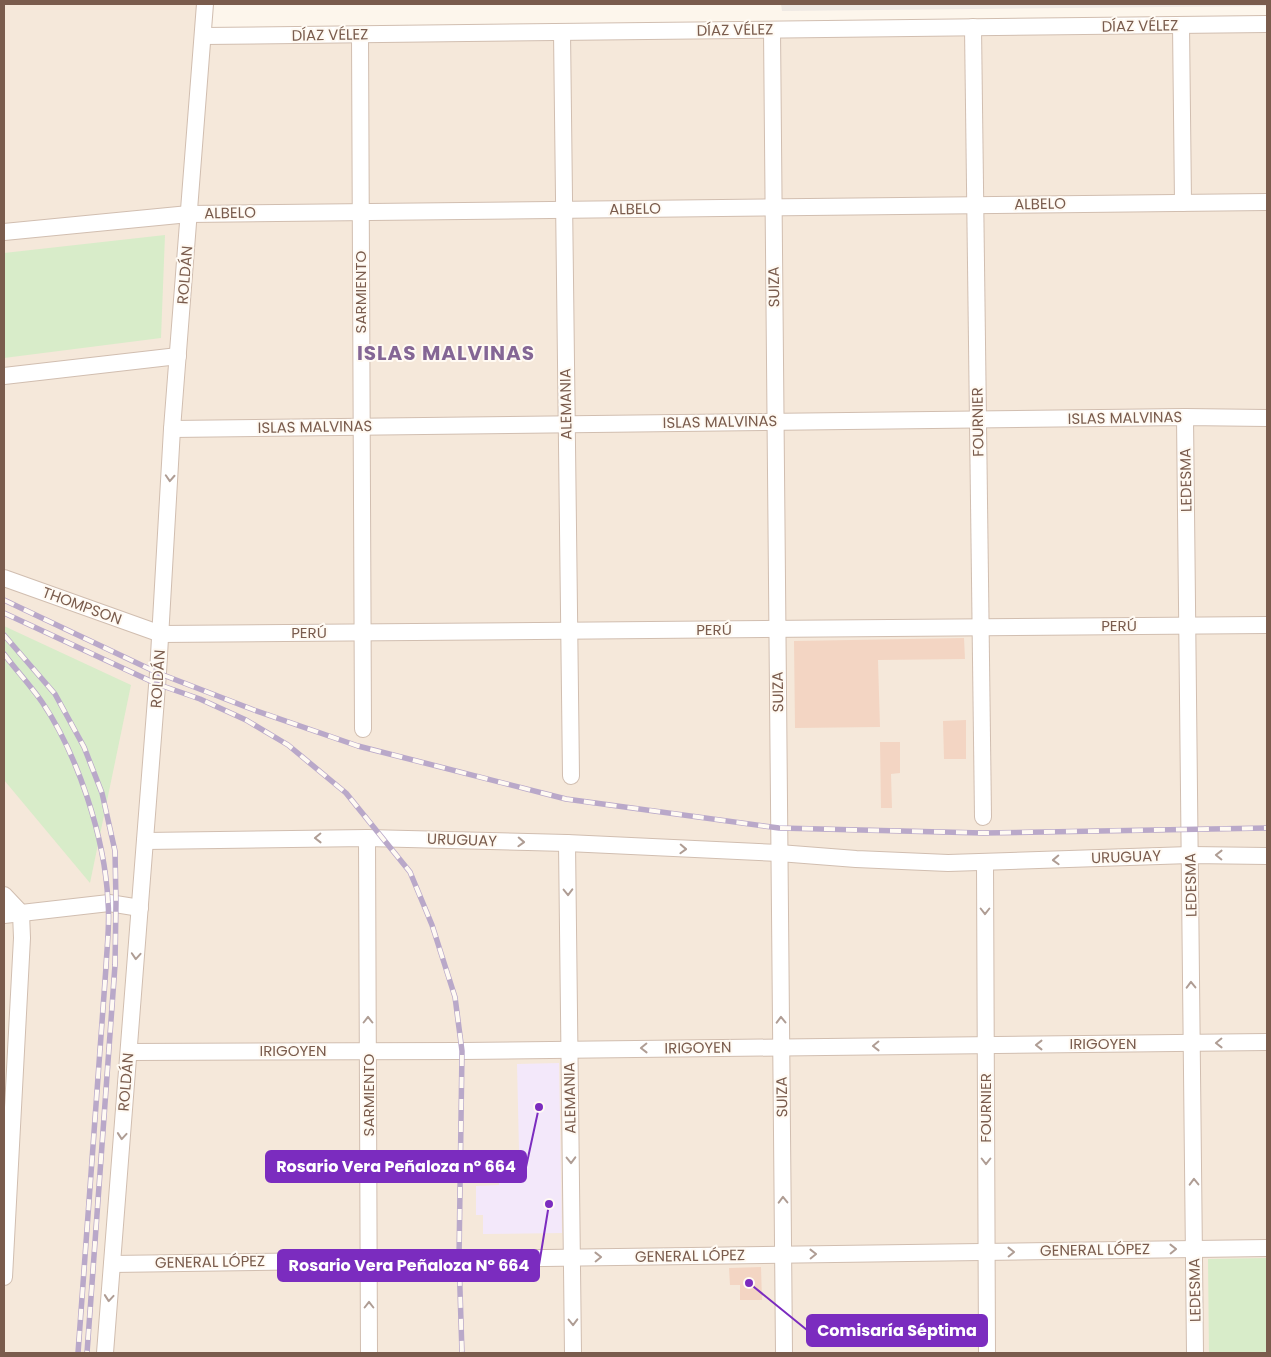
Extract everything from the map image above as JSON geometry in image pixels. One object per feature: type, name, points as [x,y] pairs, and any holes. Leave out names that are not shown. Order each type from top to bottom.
[{"type":"street","name":"ROLDÁN","points":[[105,1353],[145,841],[172,429],[205,4]]},
{"type":"street","name":"DÍAZ VÉLEZ","points":[[203,36],[1267,24]]},
{"type":"street","points":[[1181,25],[1183,202]]},
{"type":"street","name":"FOURNIER","points":[[973,27],[983,817]]},
{"type":"street","name":"SUIZA","points":[[772,30],[784,1353]]},
{"type":"street","name":"ALEMANIA","points":[[562,32],[571,776]]},
{"type":"street","name":"SARMIENTO","points":[[360,34],[363,729]]},
{"type":"street","name":"ALBELO","points":[[4,232],[189,214],[1267,202]]},
{"type":"street","points":[[4,376],[178,356]]},
{"type":"street","name":"LEDESMA","points":[[1185,417],[1196,1353]]},
{"type":"street","name":"ISLAS MALVINAS","points":[[172,429],[978,419],[1267,418]]},
{"type":"street","name":"THOMPSON","points":[[4,578],[160,634]]},
{"type":"street","name":"PERÚ","points":[[160,634],[1267,625]]},
{"type":"street","name":"SARMIENTO","points":[[367,838],[369,1353]]},
{"type":"street","name":"URUGUAY","points":[[145,841],[367,838],[779,853],[948,863],[1190,855],[1267,856]]},
{"type":"street","name":"ALEMANIA","points":[[567,844],[573,1353]]},
{"type":"street","name":"FOURNIER","points":[[985,862],[987,1353]]},
{"type":"street","points":[[4,895],[21,914],[22,938],[10,1058],[4,1277]]},
{"type":"street","points":[[4,916],[109,903],[140,908]]},
{"type":"street","name":"IRIGOYEN","points":[[129,1052],[1267,1042]]},
{"type":"street","name":"GENERAL LÓPEZ","points":[[112,1264],[1267,1248]]},
{"type":"shaded area","points":[[4,4],[205,4],[203,36],[1267,24],[1267,1353],[4,1353]]},
{"type":"shaded area","points":[[781,4],[1267,4],[1267,6],[782,11]]},
{"type":"shaded area","points":[[559,1063],[562,1233],[483,1234],[483,1215],[476,1215],[476,1186],[499,1185],[499,1151],[519,1150],[517,1064]]},
{"type":"green space","points":[[165,235],[161,338],[4,358],[4,253]]},
{"type":"green space","points":[[4,626],[131,685],[90,883],[4,780]]},
{"type":"green space","points":[[1267,1258],[1267,1353],[1209,1353],[1208,1259]]},
{"type":"building","points":[[964,638],[965,659],[878,660],[880,727],[795,728],[794,641]]},
{"type":"building","points":[[966,720],[966,759],[944,759],[943,721]]},
{"type":"building","points":[[880,742],[900,742],[900,773],[891,774],[892,808],[881,808]]},
{"type":"building","points":[[761,1267],[762,1300],[740,1300],[740,1285],[730,1285],[729,1268]]},
{"type":"railway","points":[[4,600],[158,673],[254,710],[358,746],[566,799],[779,828],[983,833],[1267,828]]},
{"type":"railway","points":[[4,613],[157,684],[200,699],[246,720],[288,745],[346,793],[410,872],[432,925],[455,997],[462,1051],[459,1259],[462,1353]]},
{"type":"railway","points":[[4,635],[55,694],[84,747],[102,793],[115,851],[115,965],[87,1353]]},
{"type":"railway","points":[[4,654],[42,702],[67,747],[87,798],[106,877],[109,910],[108,934],[78,1353]]},
{"type":"place","name":"Rosario Vera Peñaloza n° 664","points":[[539,1107]]},
{"type":"place","name":"Rosario Vera Peñaloza Nº 664","points":[[549,1204]]},
{"type":"place","name":"Comisaría Séptima","points":[[749,1283]]},
{"type":"district","name":"ISLAS MALVINAS","points":[[446,353]]}]
